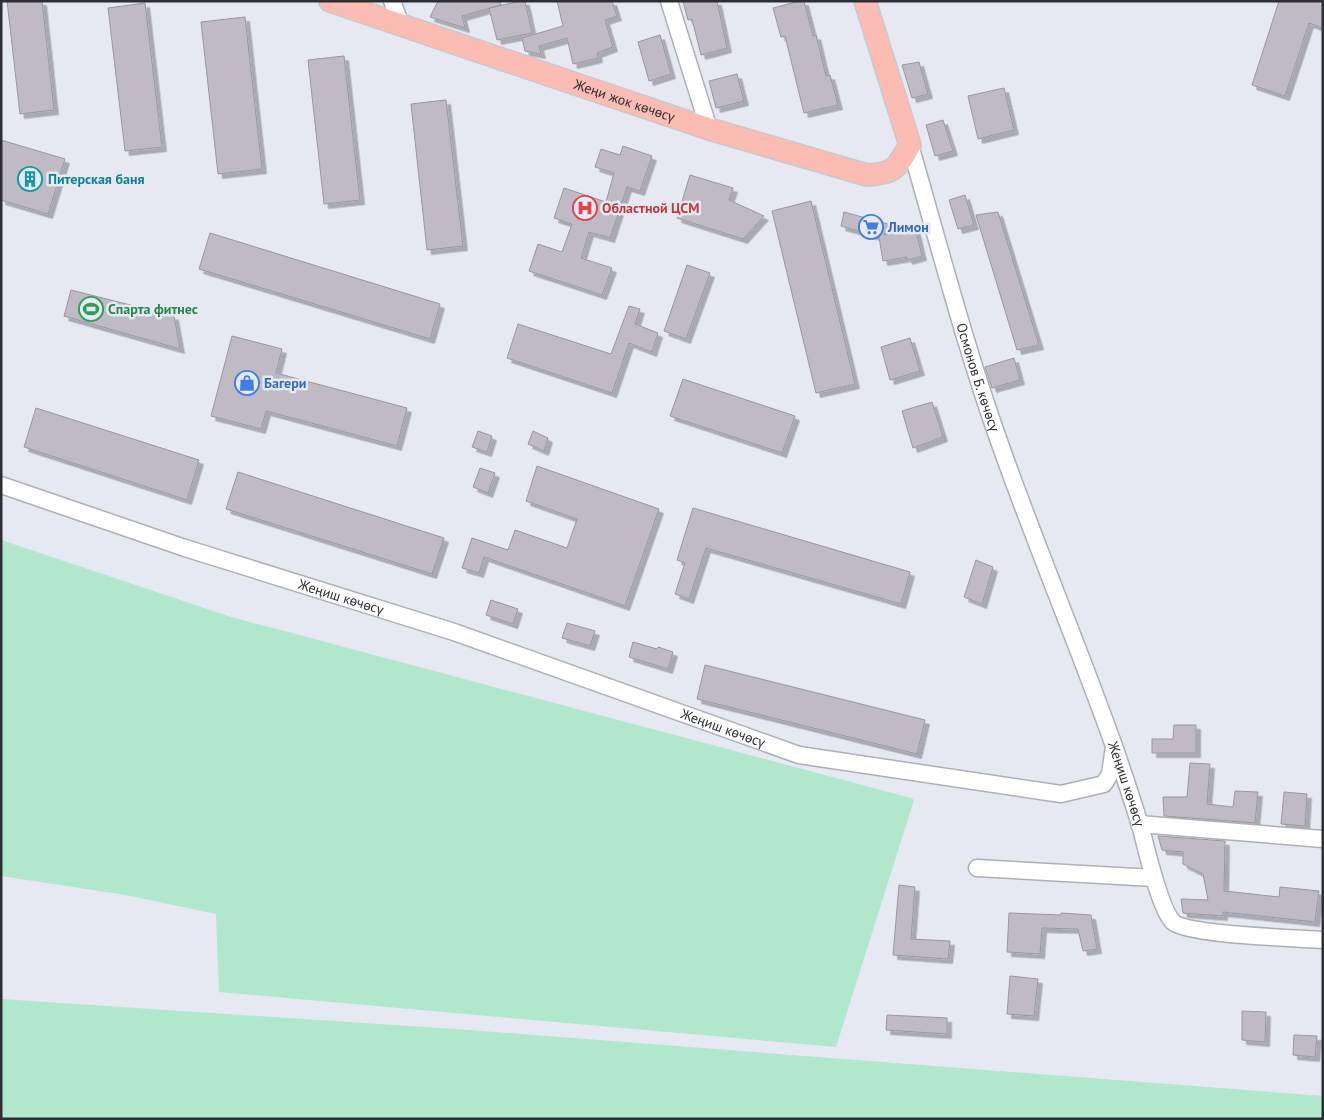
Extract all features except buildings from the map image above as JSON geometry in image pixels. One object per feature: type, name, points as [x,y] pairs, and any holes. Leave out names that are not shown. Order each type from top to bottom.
[{"type":"main road","name":"Жеңи жок көчөсү","points":[[330,1],[709,130],[867,175],[883,174],[899,164],[910,145]]},
{"type":"main road","name":"Осмонов Б. көчөсү","points":[[865,1],[910,145]]},
{"type":"street","points":[[392,1],[401,25]]},
{"type":"street","points":[[669,1],[709,130]]},
{"type":"street","name":"Осмонов Б. көчөсү","points":[[910,145],[977,374],[1000,444],[1114,747]]},
{"type":"street","name":"Жеңиш көчөсү","points":[[1,486],[185,548],[454,632],[799,755],[1061,794],[1104,784],[1110,774],[1114,747]]},
{"type":"street","name":"Жеңиш көчөсү","points":[[1114,747],[1154,878],[1166,909],[1174,922],[1185,928],[1205,931],[1323,940]]},
{"type":"street","points":[[1139,824],[1323,839]]},
{"type":"street","points":[[977,868],[1154,878]]},
{"type":"green space","points":[[1,540],[231,617],[911,798],[914,800],[836,1047],[219,992],[216,914],[126,895],[1,876]]},
{"type":"green space","points":[[1,999],[469,1030],[1323,1096],[1323,1119],[1,1119]]},
{"type":"place","name":"Питерская баня","points":[[30,179]]},
{"type":"place","name":"Областной ЦСМ","points":[[585,208]]},
{"type":"place","name":"Лимон","points":[[871,227]]},
{"type":"place","name":"Спарта фитнес","points":[[91,309]]},
{"type":"place","name":"Багери","points":[[247,383]]}]
